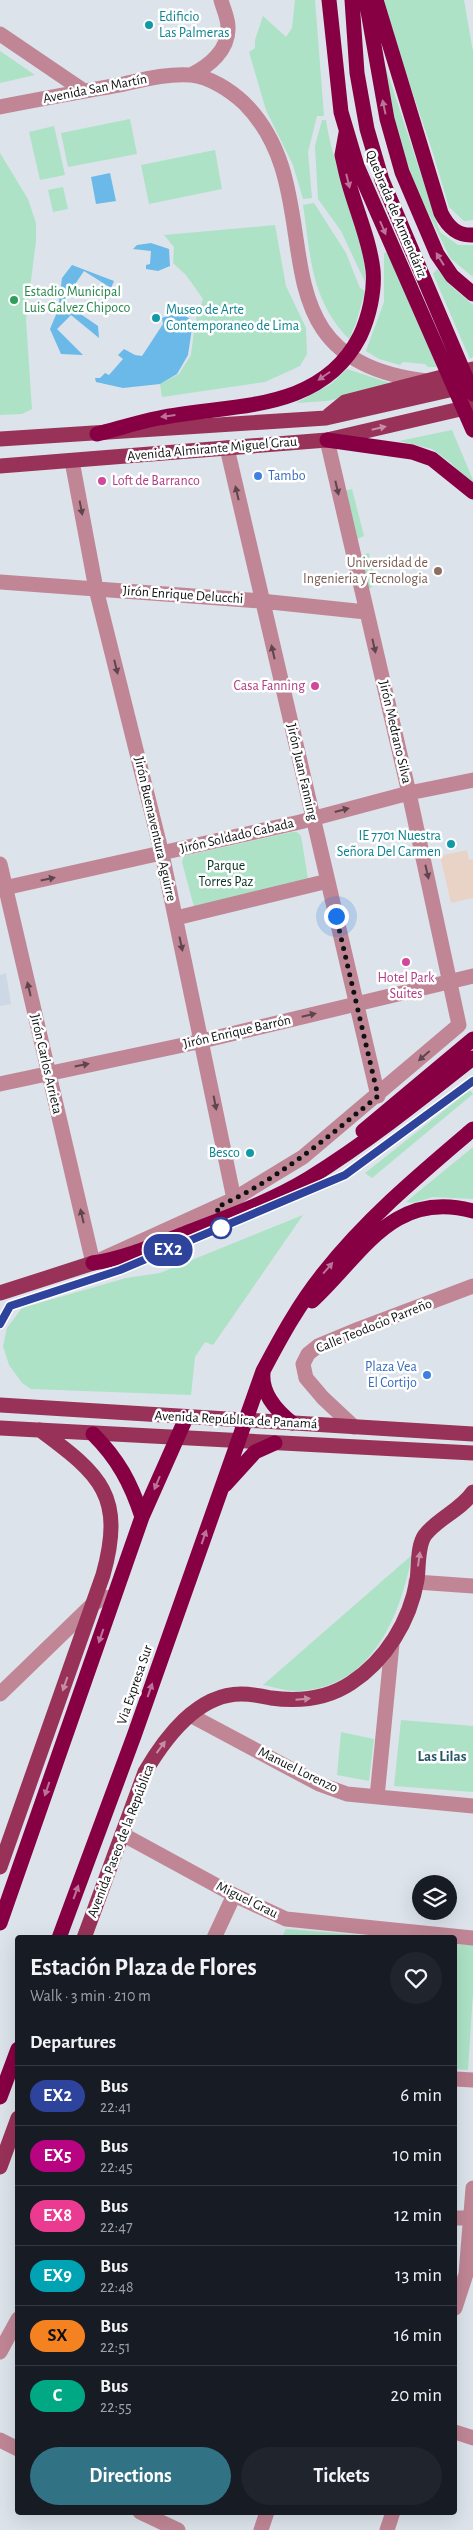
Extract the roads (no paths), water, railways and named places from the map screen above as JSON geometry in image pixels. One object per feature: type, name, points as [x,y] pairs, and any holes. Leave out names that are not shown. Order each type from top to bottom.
[{"type":"highway","name":"Quebrada de Armendáriz","points":[[329,0],[341,112],[357,166],[473,430]]},
{"type":"highway","name":"Quebrada de Armendáriz","points":[[352,0],[357,74],[367,129],[382,180],[473,394]]},
{"type":"highway","points":[[366,0],[387,119],[402,172],[437,254],[452,276],[473,294]]},
{"type":"highway","points":[[376,0],[445,222],[455,231],[473,235]]},
{"type":"highway","points":[[97,434],[159,418],[271,402],[302,390],[343,362],[364,327],[372,298],[373,270],[342,155],[346,133]]},
{"type":"highway","points":[[327,440],[412,452],[432,459],[473,492]]},
{"type":"highway","points":[[307,1180],[473,1039]]},
{"type":"highway","points":[[92,1263],[116,1260],[176,1237],[250,1208],[307,1180],[386,1126],[473,1058]]},
{"type":"highway","points":[[289,1322],[322,1274],[355,1236],[391,1200],[473,1129]]},
{"type":"highway","points":[[289,1322],[388,1223],[406,1214],[433,1208],[453,1207],[473,1211]]},
{"type":"highway","name":"Via Expresa Sur","points":[[60,1935],[134,1736],[244,1420],[263,1371],[289,1322]]},
{"type":"highway","points":[[263,1371],[262,1379],[270,1400],[292,1423]]},
{"type":"highway","points":[[0,1923],[142,1517],[186,1418]]},
{"type":"highway","points":[[93,1434],[120,1465],[134,1492],[142,1517]]},
{"type":"highway","points":[[220,1492],[255,1452],[275,1443]]},
{"type":"highway","points":[[2,2090],[15,2057]]},
{"type":"highway","points":[[2,2090],[15,2073]]},
{"type":"main road","points":[[408,387],[473,369]]},
{"type":"main road","points":[[408,387],[473,384]]},
{"type":"main road","name":"Avenida Almirante Miguel Grau","points":[[0,440],[326,418],[408,387]]},
{"type":"main road","name":"Avenida Almirante Miguel Grau","points":[[0,466],[327,440],[473,406]]},
{"type":"main road","points":[[0,1293],[92,1263]]},
{"type":"main road","name":"Avenida República de Panamá","points":[[0,1406],[467,1434]]},
{"type":"main road","name":"Avenida República de Panamá","points":[[0,1428],[473,1453]]},
{"type":"main road","points":[[0,1867],[112,1545],[112,1517],[108,1499],[98,1480],[82,1462],[40,1430]]},
{"type":"main road","points":[[467,1434],[473,1448]]},
{"type":"main road","name":"Avenida Paseo de la República","points":[[85,1935],[145,1772],[159,1748],[190,1715],[226,1696],[242,1694],[303,1700],[330,1695],[351,1683],[373,1666],[392,1644],[407,1614],[416,1582],[425,1536],[468,1500],[473,1492]]},
{"type":"main road","points":[[0,2167],[15,2126]]},
{"type":"street","name":"Avenida San Martín","points":[[191,75],[212,61],[223,46],[228,28],[221,0]]},
{"type":"street","points":[[0,34],[84,91]]},
{"type":"street","name":"Avenida San Martín","points":[[0,107],[161,77],[191,75],[226,89],[252,111],[278,154],[292,205],[302,283],[314,313],[333,340],[350,356],[408,387]]},
{"type":"street","name":"Jirón Medrano Silva","points":[[327,440],[409,793],[460,1024],[378,1096]]},
{"type":"street","name":"Jirón Juan Fanning","points":[[227,448],[261,601],[378,1096]]},
{"type":"street","name":"Jirón Buenaventura Aguirre","points":[[72,460],[96,589],[162,854],[234,1199]]},
{"type":"street","name":"Jirón Enrique Delucchi","points":[[0,582],[261,601],[366,612]]},
{"type":"street","name":"Jirón Soldado Cabada","points":[[3,888],[162,854],[409,793],[473,780]]},
{"type":"street","name":"Jirón Carlos Arrieta","points":[[0,864],[3,888],[92,1263]]},
{"type":"street","points":[[176,918],[328,881]]},
{"type":"street","name":"Jirón Enrique Barrón","points":[[0,1084],[48,1072],[202,1041],[473,976]]},
{"type":"street","points":[[92,1263],[234,1199],[303,1157],[378,1096]]},
{"type":"street","name":"Calle Teodocio Parreño","points":[[354,1427],[323,1398],[306,1378],[303,1364],[308,1354],[318,1346],[359,1329],[473,1286]]},
{"type":"street","points":[[416,1582],[473,1586]]},
{"type":"street","points":[[0,1694],[92,1605],[102,1598],[114,1597]]},
{"type":"street","points":[[377,1797],[392,1644]]},
{"type":"street","name":"Manuel Lorenzo","points":[[190,1715],[319,1784],[347,1794],[473,1806]]},
{"type":"street","name":"Miguel Grau","points":[[122,1834],[234,1895],[286,1919],[443,1935]]},
{"type":"street","points":[[215,1935],[234,1895]]},
{"type":"street","name":"Miguel Grau","points":[[457,1936],[473,1938]]},
{"type":"street","points":[[457,2079],[473,2080]]},
{"type":"street","points":[[457,2302],[466,2274],[473,2188]]},
{"type":"street","points":[[457,2218],[472,2218]]},
{"type":"street","points":[[0,2352],[15,2324]]},
{"type":"street","points":[[457,2433],[473,2438]]},
{"type":"street","points":[[0,2440],[15,2448]]},
{"type":"street","points":[[146,2515],[178,2530]]},
{"type":"street","points":[[261,2530],[266,2515]]},
{"type":"street","points":[[387,2530],[391,2515]]},
{"type":"water","points":[[110,173],[116,201],[96,204],[91,177]]},
{"type":"water","points":[[151,243],[169,249],[170,266],[158,271],[146,269],[146,265],[150,264],[151,251],[133,249],[137,245]]},
{"type":"water","points":[[72,265],[114,281],[111,288],[84,271],[63,302],[98,326],[99,338],[71,315],[57,329],[83,355],[61,354],[50,329],[58,310],[62,278]]},
{"type":"water","points":[[179,311],[191,320],[192,328],[188,355],[177,374],[160,384],[123,388],[96,382],[95,378],[100,378],[105,373],[109,375],[123,359],[118,355],[124,349],[135,355],[142,356],[163,324],[162,318]]},
{"type":"place","name":"Edificio Las Palmeras","points":[[149,25]]},
{"type":"place","name":"Estadio Municipal Luis Galvez Chipoco","points":[[14,300]]},
{"type":"place","name":"Museo de Arte Contemporaneo de Lima","points":[[156,318]]},
{"type":"place","name":"Tambo","points":[[258,476]]},
{"type":"place","name":"Loft de Barranco","points":[[102,481]]},
{"type":"place","name":"Universidad de Ingenieria y Tecnologia","points":[[438,571]]},
{"type":"place","name":"Casa Fanning","points":[[315,686]]},
{"type":"place","name":"IE 7701 Nuestra Señora Del Carmen","points":[[451,844]]},
{"type":"place","name":"Hotel Park Suites","points":[[406,962]]},
{"type":"place","name":"Besco","points":[[250,1153]]},
{"type":"place","name":"Plaza Vea El Cortijo","points":[[427,1375]]},
{"type":"district","name":"Las Lilas","points":[[442,1756]]},
{"type":"park label","name":"Parque Torres Paz","points":[[226,874]]}]
